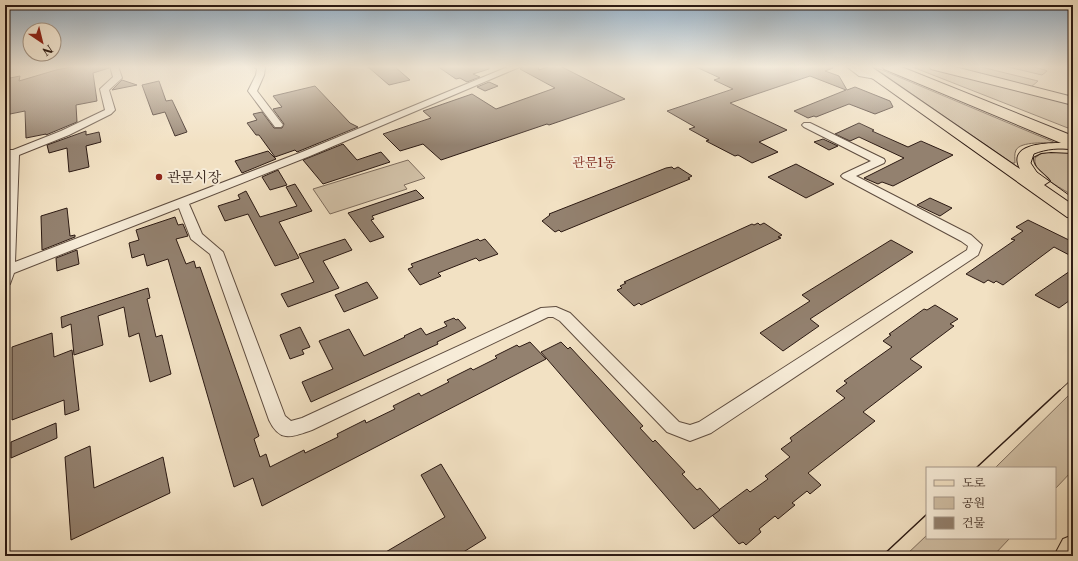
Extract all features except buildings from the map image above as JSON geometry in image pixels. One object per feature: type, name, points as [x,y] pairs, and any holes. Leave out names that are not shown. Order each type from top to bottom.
[{"type":"highway","points":[[899,92],[1073,213]]},
{"type":"highway","points":[[952,92],[1073,142]]},
{"type":"highway","points":[[963,92],[1073,137]]},
{"type":"highway","points":[[1041,92],[1073,100]]},
{"type":"highway","points":[[1073,148],[1049,147],[1033,150],[1027,155],[1024,163],[1028,170],[1039,180],[1073,206]]},
{"type":"main road","points":[[1068,556],[1073,549]]},
{"type":"street","points":[[105,92],[110,110],[108,112],[58,136],[10,153],[7,276],[52,254],[182,201],[306,154],[455,92]]},
{"type":"street","points":[[253,92],[278,125]]},
{"type":"street","points":[[182,201],[196,236],[216,252],[278,420],[288,430],[306,425],[546,312],[556,312],[564,317],[673,427],[690,433],[705,428],[973,252],[975,245],[966,238],[847,176],[880,161],[807,125]]},
{"type":"green space","points":[[909,92],[935,92],[1056,143],[1034,143],[1023,145],[1016,150],[1015,163],[1012,163]]},
{"type":"green space","points":[[977,92],[1030,92],[1073,103],[1073,130]]},
{"type":"green space","points":[[1053,151],[1073,152],[1073,196],[1055,185],[1038,170],[1035,158],[1040,154]]},
{"type":"green space","points":[[408,160],[425,178],[404,185],[407,189],[330,214],[313,189]]},
{"type":"green space","points":[[1073,391],[1073,470],[1056,488],[1056,467],[996,467]]},
{"type":"green space","points":[[926,536],[926,539],[1009,539],[993,556],[905,556]]},
{"type":"tram line","points":[[1073,150],[1053,149],[1039,152],[1034,154],[1031,163],[1037,172],[1073,198]]},
{"type":"tram line","points":[[1059,391],[1073,378]]},
{"type":"tram line","points":[[977,467],[1060,390]]},
{"type":"tram line","points":[[882,556],[926,515]]},
{"type":"place","name":"관문시장","points":[[159,177]]},
{"type":"district","name":"관문1동","points":[[594,162]]}]
